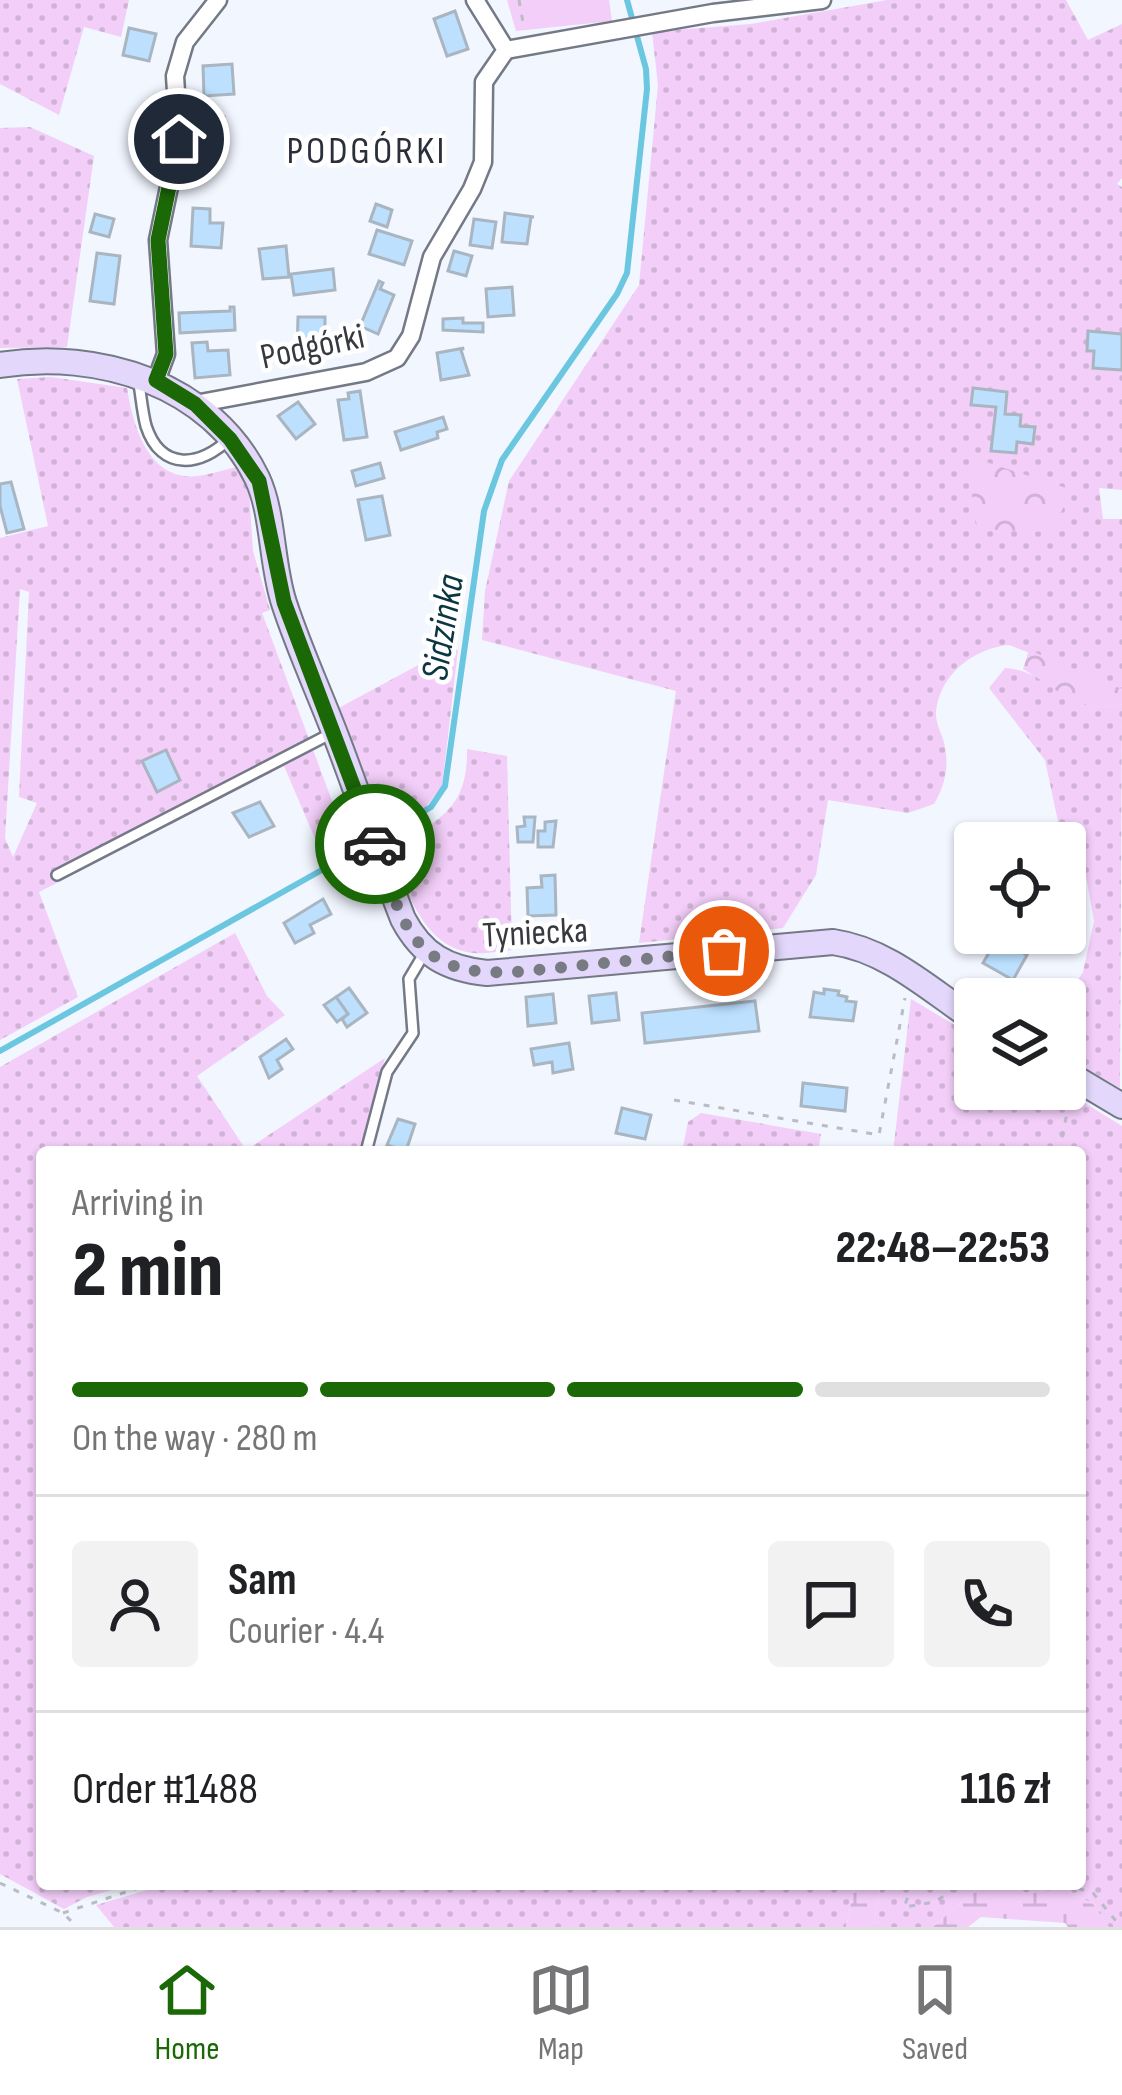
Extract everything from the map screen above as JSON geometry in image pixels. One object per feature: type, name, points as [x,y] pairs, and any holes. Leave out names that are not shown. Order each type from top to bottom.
[{"type":"street","points":[[147,378],[166,354],[158,240],[179,139],[175,76],[184,42],[218,0]]},
{"type":"street","points":[[475,0],[506,50],[822,0]]},
{"type":"street","name":"Podgórki","points":[[195,404],[366,372],[397,358],[411,335],[432,257],[483,162],[484,82],[506,50]]},
{"type":"street","points":[[0,365],[25,361],[100,366],[147,378],[195,404],[230,439],[259,481],[284,602],[403,919],[425,952]]},
{"type":"street","name":"Tyniecka","points":[[425,952],[453,968],[487,974],[833,942],[873,952],[954,1006]]},
{"type":"street","points":[[1086,1085],[1122,1106]]},
{"type":"lane","points":[[147,378],[147,428],[172,458],[190,462],[208,458],[230,439]]},
{"type":"lane","points":[[57,875],[334,732]]},
{"type":"lane","points":[[368,1146],[387,1072],[413,1033],[409,979],[425,952]]},
{"type":"path","points":[[519,0],[524,30]]},
{"type":"path","points":[[674,1100],[879,1135],[909,975]]},
{"type":"path","points":[[1060,1146],[1065,1110]]},
{"type":"path","points":[[0,1883],[63,1913],[77,1927]]},
{"type":"path","points":[[63,1913],[132,1890]]},
{"type":"path","points":[[911,1890],[904,1907],[935,1902],[952,1890]]},
{"type":"path","points":[[1083,1890],[1093,1893],[1121,1927]]},
{"type":"green space","points":[[0,0],[129,0],[121,37],[84,27],[59,115],[0,84]]},
{"type":"green space","points":[[507,0],[609,0],[612,21],[516,31]]},
{"type":"green space","points":[[887,0],[1066,0],[1088,40],[1122,24],[1122,178],[1117,184],[1122,187],[1122,490],[1099,488],[1103,519],[1122,519],[1122,689],[1009,645],[983,651],[961,665],[939,698],[936,718],[946,765],[934,804],[908,813],[828,800],[816,875],[783,928],[639,943],[676,691],[482,640],[485,591],[509,481],[639,285],[658,85],[652,32],[751,24]]},
{"type":"green space","points":[[30,127],[94,156],[67,347],[0,348],[0,128]]},
{"type":"green space","points":[[51,377],[127,388],[139,434],[155,461],[167,470],[198,476],[236,467],[249,492],[253,551],[270,610],[262,613],[347,841],[322,855],[284,766],[39,892],[78,997],[0,1040],[0,538],[48,526],[17,379]],"holes":[[[20,589],[29,592],[19,797],[37,803],[13,857],[5,838]]]},
{"type":"green space","points":[[977,459],[1072,490],[1051,532],[978,529],[971,502]]},
{"type":"green space","points":[[448,649],[458,650],[442,786],[425,808],[381,831],[335,710]]},
{"type":"green space","points":[[1029,650],[1122,689],[1122,704],[1095,706],[1058,692],[1023,669]]},
{"type":"green space","points":[[1005,668],[1036,677],[1089,705],[1122,704],[1120,1088],[1086,1068],[1086,978],[1079,978],[1094,921],[1086,876],[1086,822],[1058,822],[1045,760],[989,688]]},
{"type":"green space","points":[[467,749],[507,756],[512,950],[474,953],[441,940],[410,898],[390,848],[436,821],[456,800]]},
{"type":"green space","points":[[235,933],[267,996],[285,1015],[197,1076],[243,1146],[36,1146],[36,1890],[111,1890],[64,1909],[0,1874],[0,1067]]},
{"type":"green space","points":[[911,999],[954,1025],[954,1110],[1086,1110],[1086,1104],[1122,1126],[1122,1927],[1109,1927],[1093,1904],[1067,1890],[1086,1890],[1086,1146],[894,1146]]},
{"type":"green space","points":[[385,1058],[362,1146],[252,1146]]},
{"type":"green space","points":[[701,1113],[821,1134],[819,1146],[683,1146],[688,1122]]},
{"type":"green space","points":[[147,1890],[854,1890],[846,1927],[114,1927],[96,1905]]},
{"type":"green space","points":[[854,1890],[880,1890],[873,1927],[846,1927]]},
{"type":"green space","points":[[880,1890],[975,1890],[933,1927],[873,1927]]},
{"type":"green space","points":[[975,1890],[1067,1890],[1093,1904],[1109,1927],[981,1917],[968,1927],[933,1927]]},
{"type":"building","points":[[455,11],[468,49],[447,56],[434,19]]},
{"type":"building","points":[[129,28],[156,34],[149,61],[123,55]]},
{"type":"building","points":[[232,64],[234,94],[204,96],[203,66]]},
{"type":"building","points":[[224,117],[225,142],[202,144],[201,119]]},
{"type":"building","points":[[376,204],[392,210],[387,227],[370,221]]},
{"type":"building","points":[[193,208],[210,209],[210,223],[223,223],[221,248],[191,246]]},
{"type":"building","points":[[505,213],[534,217],[527,244],[502,242]]},
{"type":"building","points":[[95,214],[114,219],[109,237],[90,232]]},
{"type":"building","points":[[474,219],[496,222],[492,248],[470,245]]},
{"type":"building","points":[[377,230],[412,241],[404,265],[369,254]]},
{"type":"building","points":[[286,246],[289,277],[263,279],[259,249]]},
{"type":"building","points":[[454,251],[472,256],[466,276],[448,271]]},
{"type":"building","points":[[97,253],[120,256],[114,304],[90,301]]},
{"type":"building","points":[[333,269],[335,290],[294,295],[291,274]]},
{"type":"building","points":[[379,281],[383,283],[380,289],[394,295],[378,334],[360,326]]},
{"type":"building","points":[[512,287],[514,315],[488,317],[486,289]]},
{"type":"building","points":[[234,307],[235,330],[180,333],[179,313],[230,311]]},
{"type":"building","points":[[298,317],[325,317],[325,355],[297,354]]},
{"type":"building","points":[[463,318],[463,323],[483,323],[483,332],[443,330],[443,319]]},
{"type":"building","points":[[1088,331],[1122,334],[1122,370],[1093,368],[1094,351],[1087,351]]},
{"type":"building","points":[[207,342],[208,351],[228,350],[230,375],[195,378],[192,343]]},
{"type":"building","points":[[464,348],[469,375],[441,380],[437,353]]},
{"type":"building","points":[[973,388],[1007,392],[1005,414],[1021,415],[1020,426],[1035,427],[1033,444],[1017,442],[1016,453],[991,451],[996,407],[971,405]]},
{"type":"building","points":[[360,391],[367,437],[344,440],[338,400]]},
{"type":"building","points":[[298,402],[315,424],[296,439],[278,416]]},
{"type":"building","points":[[443,417],[447,429],[437,432],[438,438],[401,450],[395,432]]},
{"type":"building","points":[[380,463],[384,478],[356,486],[352,471]]},
{"type":"building","points":[[11,482],[24,529],[7,533],[0,484]]},
{"type":"building","points":[[382,496],[390,535],[366,540],[358,500]]},
{"type":"building","points":[[166,750],[180,780],[157,792],[142,761]]},
{"type":"building","points":[[260,802],[274,826],[249,837],[233,813]]},
{"type":"building","points":[[524,817],[535,817],[533,842],[518,842],[517,827],[525,826]]},
{"type":"building","points":[[556,821],[553,847],[538,847],[538,831],[545,831],[545,822]]},
{"type":"building","points":[[555,875],[556,915],[528,916],[527,888],[542,887],[541,876]]},
{"type":"building","points":[[323,899],[331,914],[310,925],[314,933],[295,943],[284,923]]},
{"type":"building","points":[[988,954],[1027,955],[1014,978],[983,963]]},
{"type":"building","points":[[349,988],[367,1013],[347,1027],[342,1019],[348,1014],[336,997]]},
{"type":"building","points":[[824,989],[839,991],[846,1001],[856,1002],[853,1021],[810,1017],[814,992],[824,994]]},
{"type":"building","points":[[616,993],[619,1020],[592,1023],[589,996]]},
{"type":"building","points":[[553,994],[556,1023],[528,1026],[526,997]]},
{"type":"building","points":[[336,997],[348,1014],[337,1022],[324,1005]]},
{"type":"building","points":[[755,1001],[759,1031],[645,1043],[642,1013]]},
{"type":"building","points":[[286,1039],[293,1049],[277,1060],[282,1069],[269,1078],[260,1057]]},
{"type":"building","points":[[569,1043],[573,1069],[553,1073],[552,1062],[534,1065],[531,1049]]},
{"type":"building","points":[[803,1083],[847,1088],[845,1111],[801,1106]]},
{"type":"building","points":[[622,1108],[651,1115],[645,1139],[616,1133]]},
{"type":"building","points":[[398,1119],[415,1124],[408,1146],[387,1145]]},
{"type":"waterway","name":"Sidzinka","points":[[379,838],[431,807],[445,786],[484,511],[502,460],[627,273],[647,89],[627,0]]},
{"type":"waterway","name":"Sidzinka","points":[[0,1051],[368,844]]},
{"type":"way so far","points":[[375,844],[412,937],[425,952],[453,968],[487,974],[724,951]]},
{"type":"district","name":"PODGÓRKI","points":[[367,149]]},
{"type":"route","points":[[179,139],[158,240],[166,354],[156,380],[195,404],[230,439],[259,481],[284,602],[375,844]]}]
